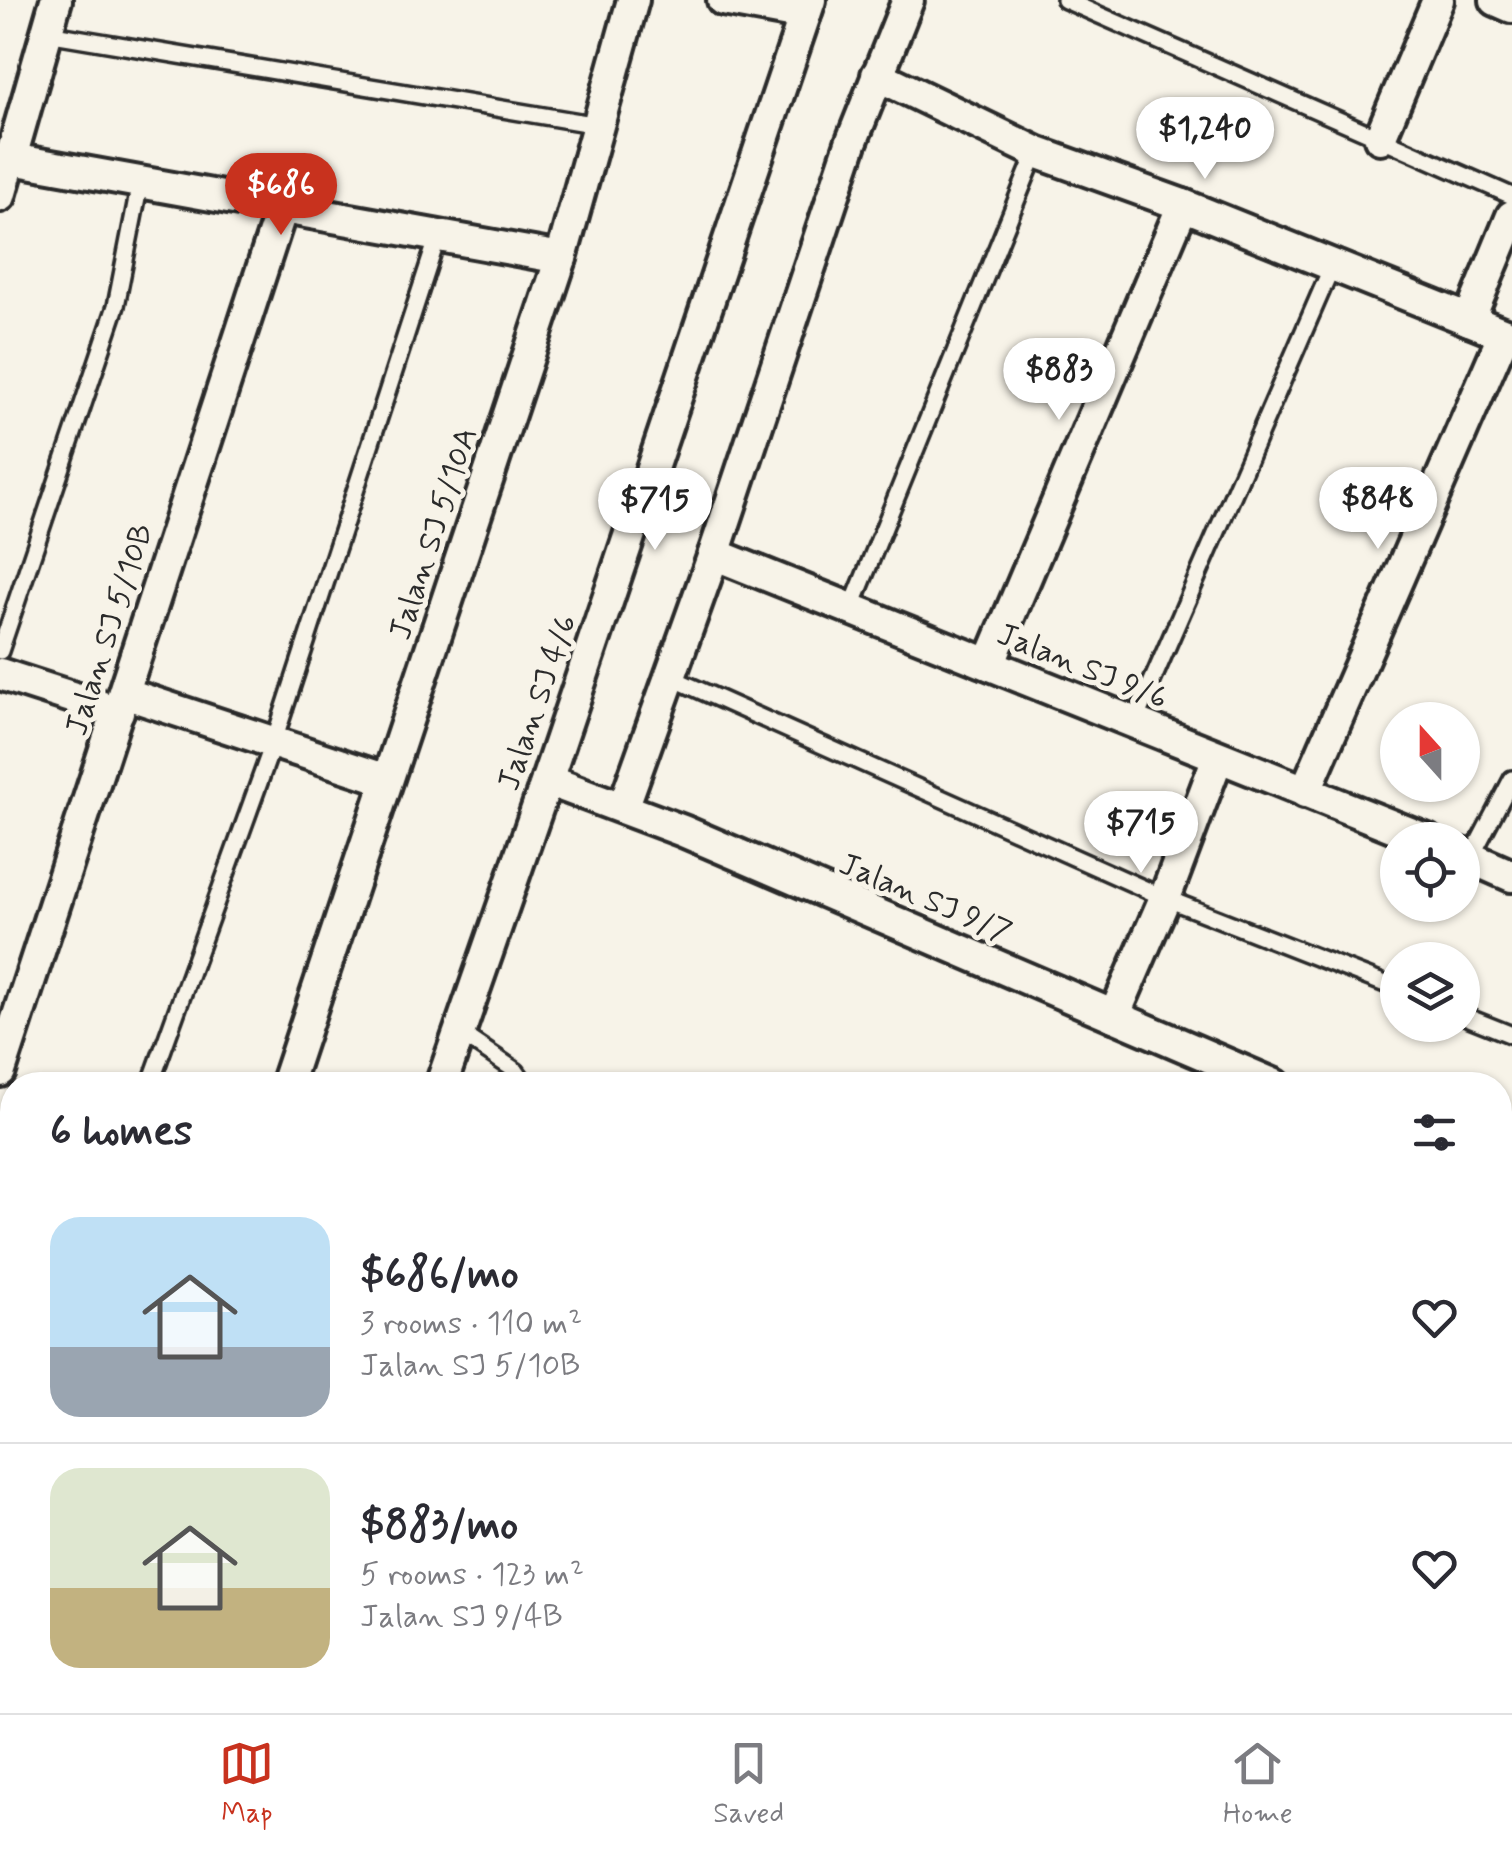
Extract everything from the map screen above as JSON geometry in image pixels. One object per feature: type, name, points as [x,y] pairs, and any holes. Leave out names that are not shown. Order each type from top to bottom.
[{"type":"street","points":[[0,196],[56,0]]},
{"type":"street","name":"Jalan SJ 5/10A","points":[[290,1072],[560,258],[634,0]]},
{"type":"street","points":[[723,0],[807,8]]},
{"type":"street","points":[[623,808],[714,554],[852,143],[908,0]]},
{"type":"street","points":[[1380,138],[1438,0]]},
{"type":"street","points":[[1496,0],[1512,7]]},
{"type":"street","name":"Jalan SJ 4/6","points":[[446,1072],[807,8]]},
{"type":"street","points":[[877,75],[1036,152],[1183,205],[1508,336],[1305,792]]},
{"type":"street","points":[[12,160],[560,258]]},
{"type":"street","points":[[988,664],[1183,205]]},
{"type":"street","name":"Jalan SJ 5/10B","points":[[0,1072],[282,208]]},
{"type":"street","points":[[1470,320],[1512,216]]},
{"type":"street","name":"Jalan SJ 9/6","points":[[714,554],[1381,822]]},
{"type":"street","points":[[0,674],[274,741],[387,780]]},
{"type":"street","points":[[1114,1016],[1166,898],[1218,756]]},
{"type":"street","name":"Jalan SJ 9/7","points":[[547,780],[683,831],[1245,1072]]},
{"type":"street","points":[[1480,862],[1512,876]]},
{"type":"lane","points":[[1065,0],[1512,196]]},
{"type":"lane","points":[[47,32],[598,125]]},
{"type":"lane","points":[[851,609],[1036,152]]},
{"type":"lane","points":[[0,651],[116,306],[140,182]]},
{"type":"lane","points":[[155,1072],[274,741],[438,236]]},
{"type":"lane","points":[[1134,723],[1334,264]]},
{"type":"lane","points":[[670,677],[1166,898],[1380,982]]},
{"type":"lane","points":[[1480,834],[1512,779]]},
{"type":"lane","points":[[1480,1022],[1512,1034]]},
{"type":"lane","points":[[460,1034],[517,1072]]}]
